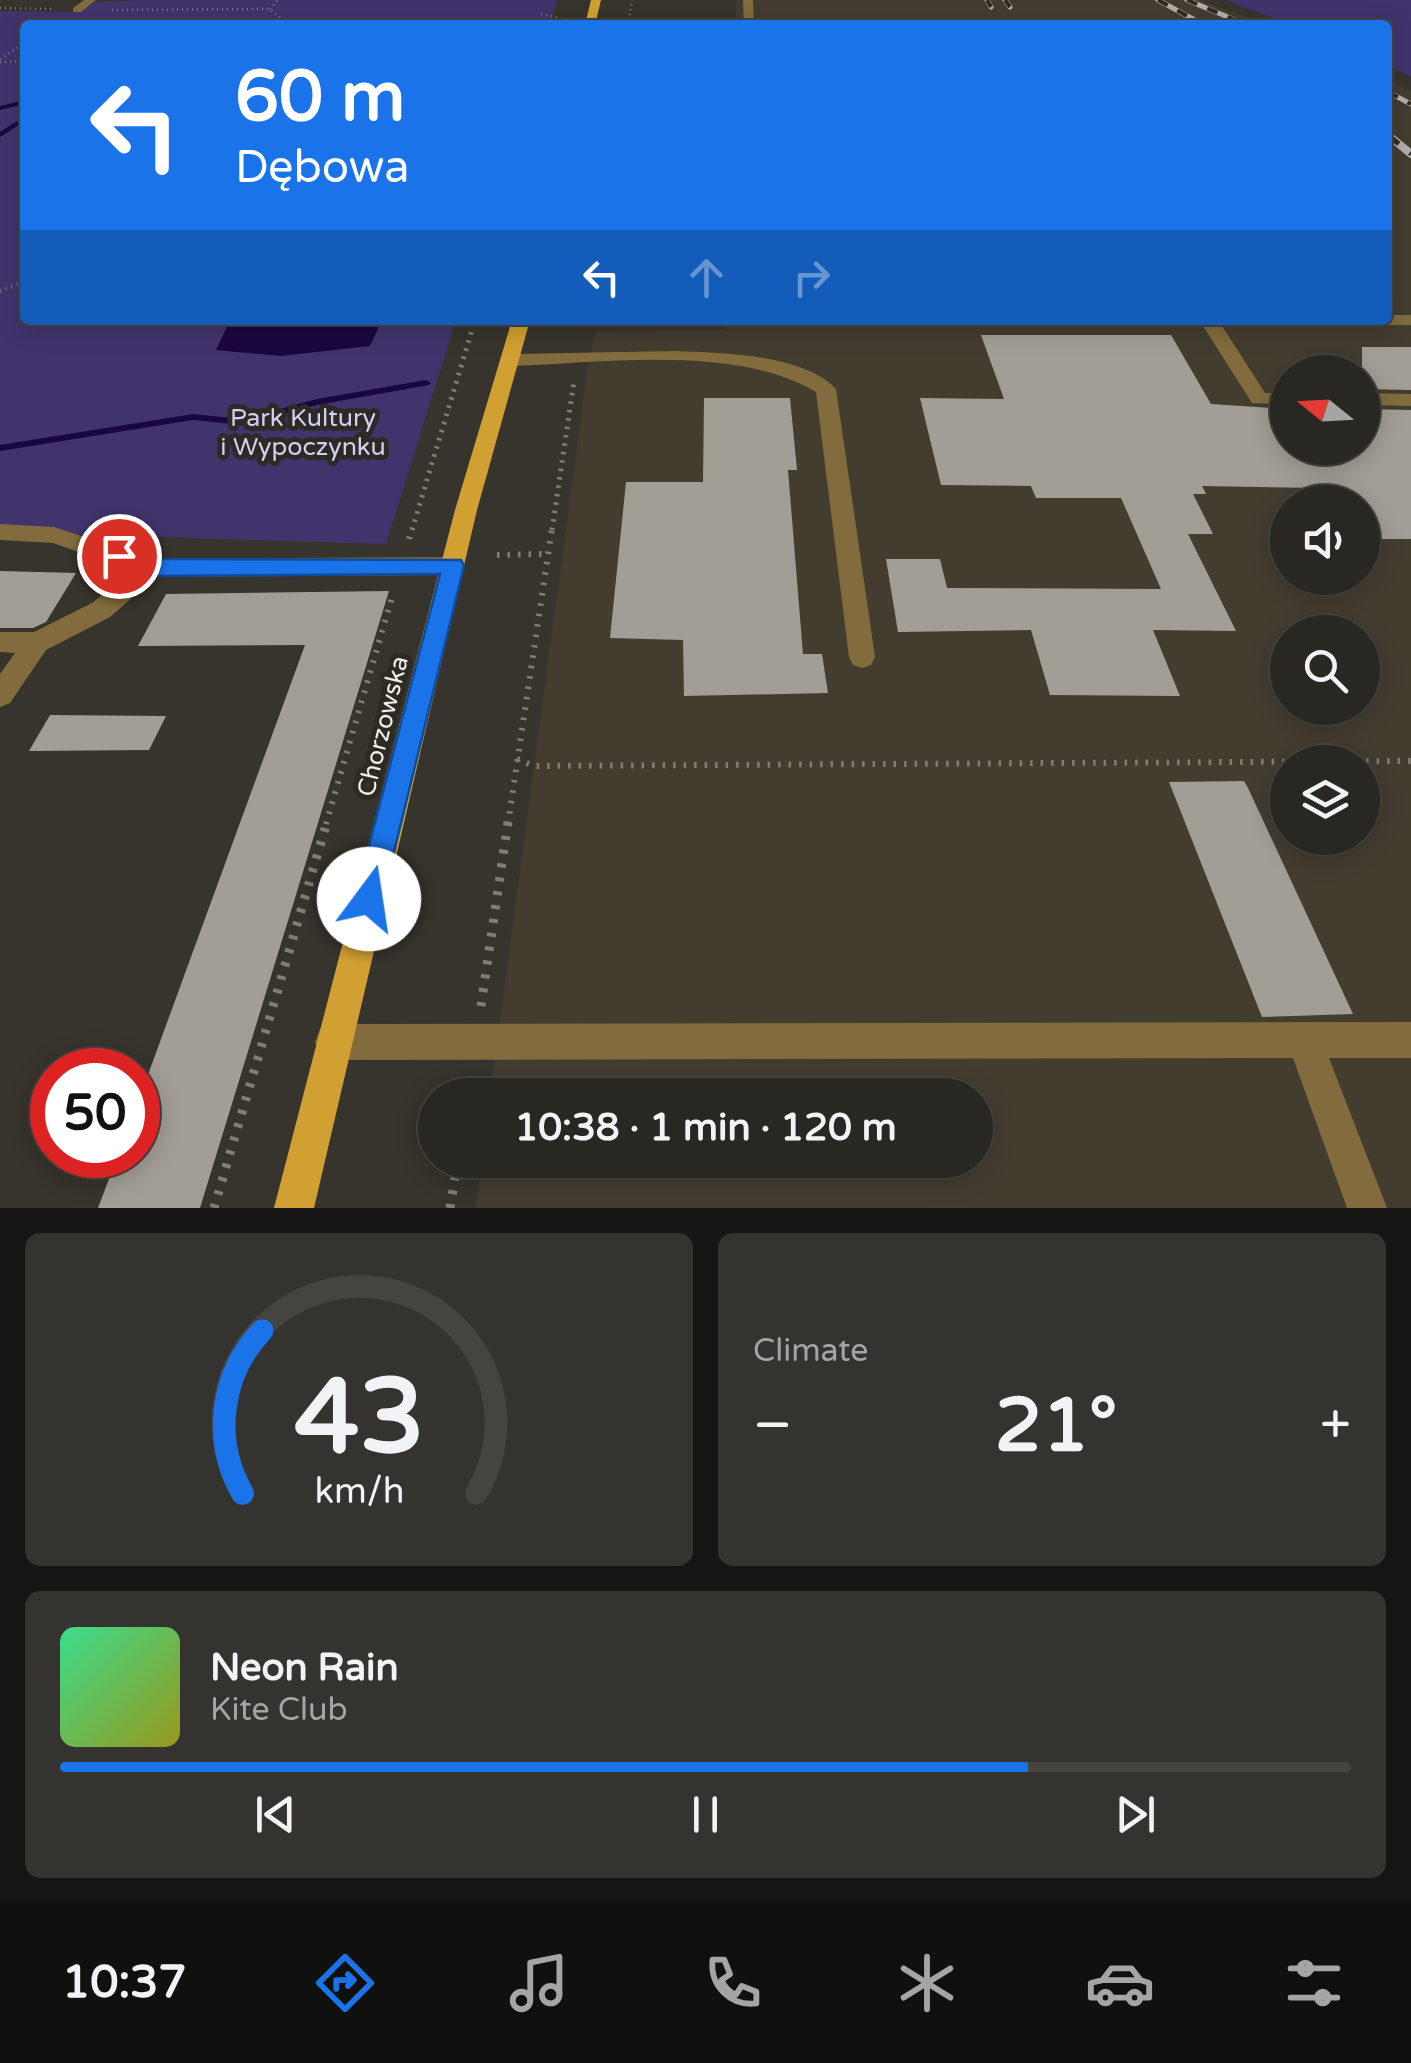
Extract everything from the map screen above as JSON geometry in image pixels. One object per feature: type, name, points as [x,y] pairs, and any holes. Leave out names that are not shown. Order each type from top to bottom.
[{"type":"main road","name":"Chorzowska","points":[[294,1208],[466,510],[520,325]]},
{"type":"street","points":[[77,10],[91,0]]},
{"type":"street","points":[[1212,325],[1259,399],[1270,399]]},
{"type":"street","points":[[512,360],[731,359],[794,370],[814,378],[826,389],[862,657]]},
{"type":"street","points":[[1380,400],[1411,400]]},
{"type":"street","points":[[0,532],[54,534],[151,568],[453,566]]},
{"type":"street","points":[[0,695],[37,643],[101,610],[151,568]]},
{"type":"street","points":[[0,642],[37,643]]},
{"type":"street","points":[[1304,1040],[1367,1208]]},
{"type":"street","points":[[333,1042],[1411,1040]]},
{"type":"path","points":[[270,9],[278,0]]},
{"type":"path","points":[[0,8],[270,9],[284,20]]},
{"type":"path","points":[[541,14],[563,19]]},
{"type":"path","points":[[214,1208],[473,325]]},
{"type":"path","points":[[470,1078],[578,359]]},
{"type":"path","points":[[497,555],[548,554]]},
{"type":"path","points":[[517,760],[534,766],[1411,761]]},
{"type":"path","points":[[450,1208],[455,1178]]},
{"type":"shaded area","points":[[736,0],[1200,0],[1254,20],[736,20]]},
{"type":"shaded area","points":[[1392,81],[1411,91],[1411,1208],[475,1208],[479,1178],[993,1178],[993,1078],[492,1078],[588,365],[596,331],[724,330],[724,325],[1392,325]]},
{"type":"shaded area","points":[[228,325],[380,325],[370,346],[281,356],[216,350]]},
{"type":"green space","name":"Park Kultury i Wypoczynku","points":[[557,0],[551,20],[20,20],[20,325],[454,325],[386,544],[0,532],[0,11],[80,12],[95,2]]},
{"type":"green space","points":[[1226,0],[1411,0],[1411,77],[1392,68],[1392,20],[1278,20]]},
{"type":"building","points":[[981,335],[1171,335],[1211,404],[1270,408],[1270,465],[1380,465],[1380,409],[1411,410],[1411,539],[1380,539],[1380,485],[1202,486],[1206,494],[1193,494],[1213,534],[1188,534],[1236,631],[1153,630],[1180,696],[1050,695],[1031,630],[898,632],[886,559],[940,559],[947,588],[1161,589],[1121,498],[1036,498],[1031,486],[941,485],[920,398],[1004,399]]},
{"type":"building","points":[[1362,347],[1411,347],[1411,390],[1380,389],[1380,355],[1362,355]]},
{"type":"building","points":[[704,398],[790,398],[797,470],[788,470],[803,654],[822,654],[828,693],[684,696],[683,640],[610,638],[626,482],[703,482]]},
{"type":"building","points":[[0,571],[76,573],[46,622],[33,628],[0,628]]},
{"type":"building","points":[[389,591],[200,1208],[98,1208],[109,1178],[160,1178],[158,1048],[305,645],[138,646],[166,594]]},
{"type":"building","points":[[50,715],[166,716],[149,750],[29,751]]},
{"type":"building","points":[[1244,781],[1270,837],[1270,855],[1279,855],[1353,1014],[1262,1017],[1169,782]]},
{"type":"waterway","points":[[0,108],[20,103]]},
{"type":"waterway","points":[[0,135],[20,121]]},
{"type":"waterway","points":[[0,448],[193,417],[243,422],[317,402],[426,383]]},
{"type":"railway","points":[[987,0],[991,7]]},
{"type":"railway","points":[[1005,0],[1010,7]]},
{"type":"railway","points":[[1158,0],[1195,20]]},
{"type":"railway","points":[[1187,0],[1235,20]]},
{"type":"railway","points":[[1392,94],[1411,104]]},
{"type":"railway","points":[[1392,138],[1411,154]]},
{"type":"route","points":[[119,556],[151,568],[453,566],[369,899]]}]
